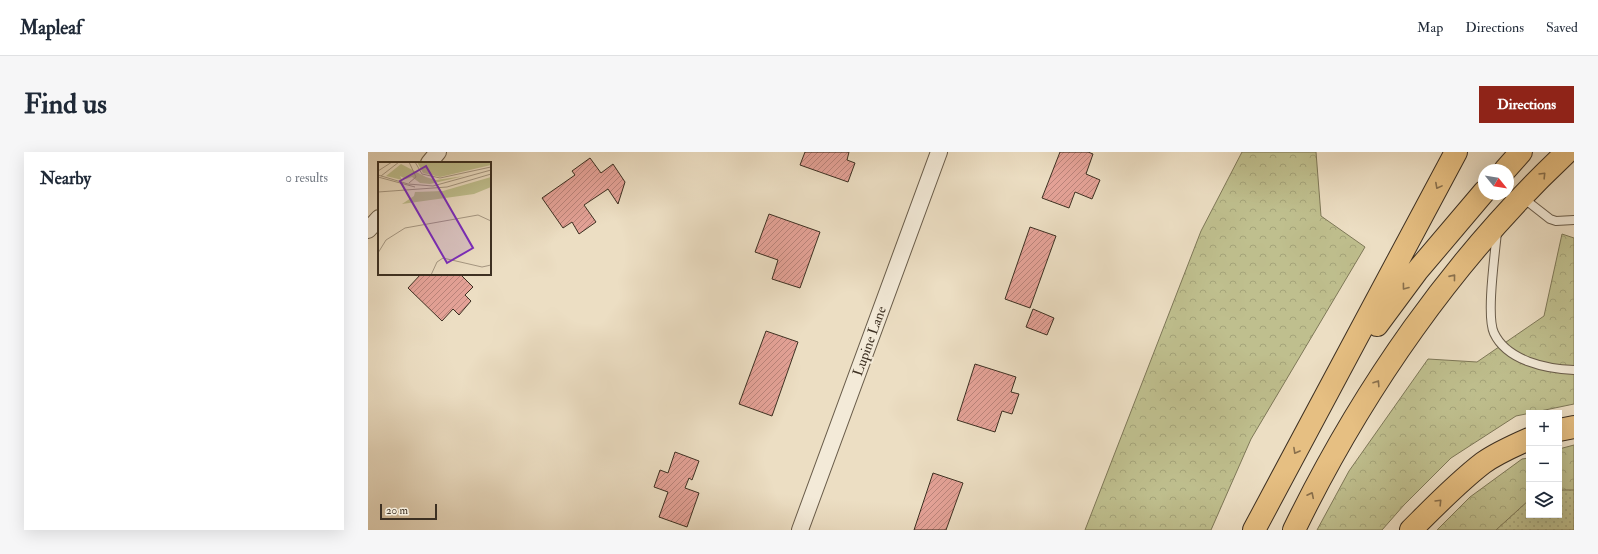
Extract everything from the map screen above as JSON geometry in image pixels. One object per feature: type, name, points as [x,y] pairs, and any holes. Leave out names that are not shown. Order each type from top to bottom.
[{"type":"highway","points":[[1254,530],[1272,493],[1315,417],[1456,152]]},
{"type":"highway","points":[[1510,164],[1521,152]]},
{"type":"highway","points":[[1294,530],[1315,487],[1343,436],[1399,351],[1445,287],[1497,224],[1567,152]]},
{"type":"highway","points":[[1315,417],[1376,325],[1417,271],[1478,199]]},
{"type":"highway","points":[[1562,429],[1574,427]]},
{"type":"highway","points":[[1411,530],[1448,492],[1484,463],[1526,440]]},
{"type":"street","points":[[430,162],[438,152]]},
{"type":"street","name":"Lupine Lane","points":[[800,530],[939,152]]},
{"type":"street","points":[[368,230],[378,219]]},
{"type":"lane","points":[[1522,198],[1550,219],[1556,221],[1574,220]]},
{"type":"lane","points":[[1497,224],[1491,296],[1491,318],[1493,332],[1501,344],[1511,352],[1525,359],[1542,366],[1574,370]]},
{"type":"green space","points":[[1242,152],[1316,152],[1321,216],[1365,247],[1251,439],[1211,530],[1085,530],[1201,231]]},
{"type":"green space","points":[[1562,234],[1574,238],[1574,404],[1545,410],[1526,410],[1526,414],[1516,416],[1451,458],[1404,505],[1382,530],[1317,530],[1349,471],[1428,359],[1477,362],[1544,316]]},
{"type":"green space","points":[[1574,445],[1574,530],[1437,530],[1470,497],[1522,459],[1526,458],[1526,518],[1562,518],[1562,448]]},
{"type":"green space","points":[[1562,490],[1574,490],[1574,530],[1496,530],[1526,503],[1526,518],[1562,518]]},
{"type":"building","points":[[805,152],[849,152],[847,160],[855,163],[848,182],[800,165]]},
{"type":"building","points":[[1060,152],[1088,152],[1093,154],[1086,174],[1100,180],[1092,199],[1075,192],[1069,208],[1042,198]]},
{"type":"building","points":[[590,158],[601,173],[613,164],[625,182],[618,204],[608,189],[584,205],[596,222],[579,234],[572,222],[563,228],[542,198],[575,175],[572,171]]},
{"type":"building","points":[[769,214],[820,232],[800,288],[772,279],[778,260],[755,252]]},
{"type":"building","points":[[1030,227],[1056,236],[1030,308],[1005,299]]},
{"type":"building","points":[[420,275],[463,275],[462,276],[473,287],[465,295],[471,301],[459,315],[453,309],[442,321],[408,288]]},
{"type":"building","points":[[1033,309],[1054,318],[1047,335],[1026,327]]},
{"type":"building","points":[[766,331],[798,342],[772,416],[739,404]]},
{"type":"building","points":[[975,364],[1016,377],[1011,392],[1019,394],[1012,414],[1002,411],[995,432],[957,420]]},
{"type":"building","points":[[675,452],[699,461],[692,480],[689,478],[685,488],[699,493],[687,527],[659,517],[668,492],[654,487],[660,470],[668,473]]},
{"type":"building","points":[[933,473],[963,483],[946,530],[914,530]]}]
